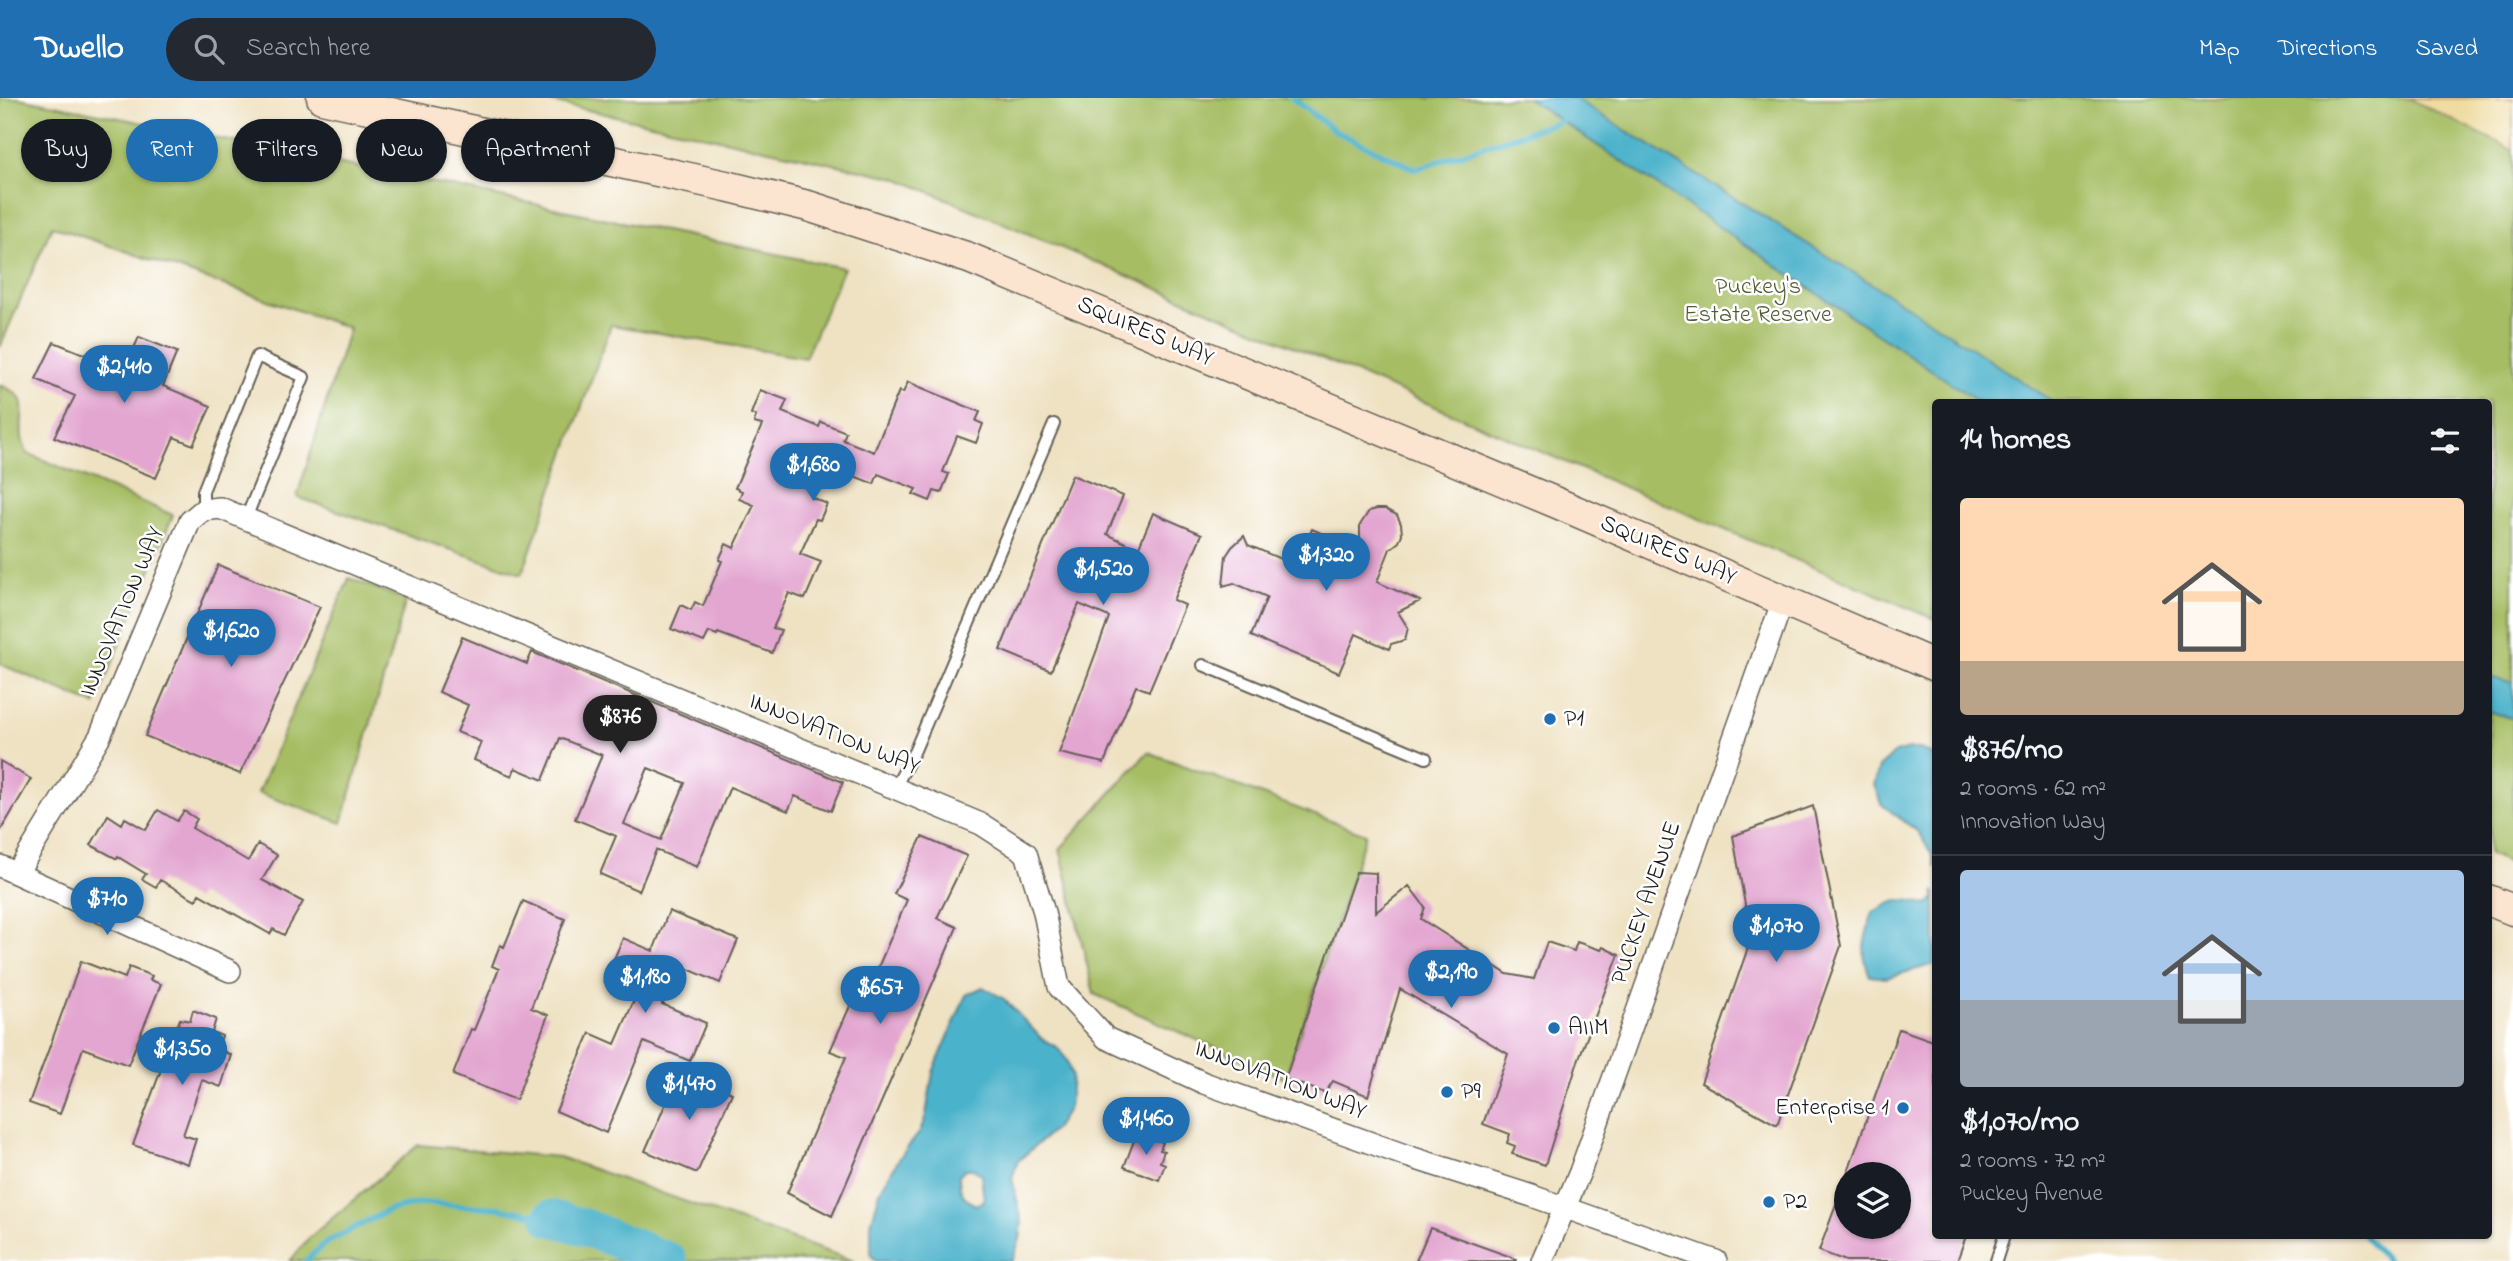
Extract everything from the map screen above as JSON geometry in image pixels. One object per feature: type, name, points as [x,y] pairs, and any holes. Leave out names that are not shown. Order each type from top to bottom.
[{"type":"main road","name":"SQUIRES WAY","points":[[322,98],[808,206],[969,258],[1557,503],[1932,664]]},
{"type":"main road","points":[[2492,902],[2513,911]]},
{"type":"street","name":"INNOVATION WAY","points":[[9,869],[100,736],[190,520],[203,510],[220,508],[981,824],[1026,853],[1044,912],[1059,986],[1106,1038],[1204,1083],[1410,1157],[1565,1207],[1716,1261]]},
{"type":"street","name":"PUCKEY AVENUE","points":[[1542,1261],[1580,1172],[1783,600]]},
{"type":"street","points":[[9,869],[230,971]]},
{"type":"lane","points":[[203,510],[203,491],[257,356],[304,377],[246,518]]},
{"type":"lane","points":[[895,788],[915,750],[1054,424]]},
{"type":"lane","points":[[1203,665],[1426,758]]},
{"type":"lane","points":[[1996,1261],[2003,1239]]},
{"type":"green space","points":[[0,98],[19,98],[126,119],[126,182],[218,182],[218,138],[232,141],[232,182],[342,182],[342,164],[356,167],[356,182],[429,182],[844,268],[805,358],[611,325],[522,574],[297,497],[349,328],[52,226],[0,347]]},
{"type":"green space","name":"Puckey's Estate Reserve","points":[[533,98],[2513,98],[2513,865],[2492,855],[2492,399],[1932,399],[1932,618],[897,178]]},
{"type":"green space","points":[[0,385],[21,400],[22,438],[27,453],[173,515],[95,705],[0,664]]},
{"type":"green space","points":[[349,578],[406,600],[342,823],[258,793]]},
{"type":"green space","points":[[1148,752],[1366,834],[1285,1079],[1094,994],[1060,849]]},
{"type":"green space","points":[[418,1145],[559,1157],[854,1261],[529,1261],[519,1257],[517,1261],[290,1261],[308,1239]]},
{"type":"sand","points":[[2408,98],[2513,98],[2513,150]]},
{"type":"water","points":[[1527,98],[1574,98],[1907,306],[2048,399],[1975,399]]},
{"type":"water","points":[[2492,678],[2513,682],[2513,719],[2492,712]]},
{"type":"water","points":[[1920,749],[1932,755],[1932,857],[1918,832],[1881,804],[1874,785],[1879,767],[1895,753]]},
{"type":"water","points":[[1900,901],[1928,905],[1932,901],[1932,965],[1886,978],[1870,976],[1864,951],[1873,912]]},
{"type":"water","points":[[983,987],[1004,999],[1042,1039],[1057,1047],[1067,1060],[1072,1077],[1069,1108],[1055,1129],[1018,1161],[1012,1178],[1022,1222],[1020,1239],[1012,1261],[876,1261],[871,1255],[871,1224],[880,1191],[900,1157],[920,1132],[926,1115],[933,1072],[966,995]],"holes":[[[965,1169],[973,1169],[981,1174],[984,1201],[976,1205],[964,1196],[959,1180],[959,1175]]]},
{"type":"building","points":[[139,337],[177,352],[163,386],[211,406],[193,445],[174,437],[156,478],[54,437],[75,396],[36,379],[54,342],[124,370]]},
{"type":"building","points":[[908,382],[980,412],[976,421],[983,424],[976,443],[957,436],[943,472],[949,474],[941,493],[934,491],[930,501],[913,494],[916,489],[878,474],[874,484],[824,464],[811,497],[827,504],[820,520],[816,519],[800,554],[821,562],[805,599],[789,593],[773,628],[781,630],[772,653],[718,633],[709,632],[704,642],[671,629],[681,605],[691,610],[695,602],[703,606],[722,561],[719,560],[726,544],[734,548],[754,505],[739,499],[742,491],[735,488],[762,425],[754,423],[756,416],[751,414],[760,390],[787,400],[782,412],[819,427],[821,422],[846,432],[843,440],[874,452],[899,391],[903,393]]},
{"type":"building","points":[[1072,475],[1123,496],[1107,534],[1138,549],[1153,513],[1202,534],[1173,600],[1185,605],[1149,691],[1136,686],[1104,763],[1059,753],[1109,617],[1079,604],[1051,671],[1000,650]]},
{"type":"building","points":[[1385,509],[1397,515],[1402,534],[1399,542],[1390,549],[1377,582],[1420,601],[1398,612],[1408,628],[1405,640],[1391,644],[1389,649],[1356,634],[1339,673],[1251,636],[1267,597],[1234,583],[1223,586],[1226,556],[1232,547],[1244,536],[1248,545],[1297,566],[1312,529],[1360,550],[1360,525],[1369,511]]},
{"type":"building","points":[[218,565],[320,607],[240,774],[145,736]]},
{"type":"building","points":[[462,637],[527,664],[532,652],[843,782],[831,811],[795,796],[788,811],[730,787],[697,867],[656,850],[639,891],[600,874],[616,836],[575,819],[602,755],[560,738],[543,780],[515,768],[512,776],[474,760],[481,742],[457,732],[468,705],[439,692]],"holes":[[[648,768],[685,783],[661,840],[624,824]]]},
{"type":"building","points":[[0,761],[31,779],[0,832]]},
{"type":"building","points":[[1813,806],[1841,946],[1777,1125],[1701,1083],[1751,939],[1733,836]]},
{"type":"building","points":[[158,810],[177,821],[184,811],[197,819],[192,828],[248,861],[258,844],[277,855],[262,880],[303,902],[284,935],[273,929],[270,934],[199,894],[196,900],[160,880],[156,887],[142,879],[146,874],[91,845],[108,815],[122,824],[125,818],[146,830]]},
{"type":"building","points":[[922,837],[967,856],[937,918],[957,927],[832,1216],[787,1193],[846,1057],[830,1051],[859,986],[868,991],[907,900],[894,894]]},
{"type":"building","points":[[1356,872],[1376,873],[1376,912],[1409,886],[1425,907],[1421,919],[1507,974],[1534,979],[1547,942],[1574,951],[1577,942],[1601,950],[1603,947],[1619,955],[1579,1058],[1545,1165],[1512,1154],[1515,1146],[1507,1143],[1510,1134],[1483,1124],[1508,1054],[1400,989],[1368,1096],[1333,1081],[1325,1093],[1285,1079]]},
{"type":"building","points":[[523,901],[565,919],[531,1008],[548,1015],[516,1100],[453,1075],[499,969],[492,966],[500,945],[504,947]]},
{"type":"building","points":[[669,911],[738,940],[720,983],[679,965],[662,1004],[706,1023],[690,1061],[644,1042],[606,1133],[556,1111],[590,1033],[615,1044],[636,996],[604,982],[623,938],[653,951]]},
{"type":"building","points":[[81,961],[125,978],[129,967],[152,976],[150,980],[161,984],[128,1065],[83,1048],[60,1114],[29,1103]]},
{"type":"building","points":[[193,1010],[216,1019],[212,1032],[222,1036],[217,1048],[231,1055],[221,1087],[202,1080],[183,1135],[196,1139],[188,1164],[133,1145],[180,1019],[190,1021]]},
{"type":"building","name":"Enterprise 1","points":[[1899,1029],[1932,1041],[1932,1239],[1965,1239],[1957,1261],[1846,1261],[1819,1251],[1834,1210],[1834,1239],[1911,1239],[1911,1162],[1851,1162]]},
{"type":"building","points":[[680,1071],[732,1093],[697,1173],[645,1151]]},
{"type":"building","points":[[1137,1133],[1163,1142],[1160,1150],[1164,1151],[1160,1162],[1165,1164],[1159,1180],[1124,1167]]},
{"type":"building","points":[[1430,1228],[1517,1259],[1416,1261]]},
{"type":"waterway","points":[[1292,98],[1335,131],[1415,169],[1567,119]]},
{"type":"waterway","points":[[306,1261],[324,1244],[389,1210],[422,1203],[499,1208],[551,1218]]},
{"type":"waterway","points":[[551,1218],[584,1227],[669,1261]]},
{"type":"waterway","points":[[2368,1239],[2387,1261]]},
{"type":"place","name":"P1","points":[[1550,719]]},
{"type":"place","name":"AIIM","points":[[1554,1028]]},
{"type":"place","name":"P9","points":[[1447,1092]]},
{"type":"place","name":"Enterprise 1","points":[[1903,1108]]},
{"type":"place","name":"P2","points":[[1769,1202]]}]
